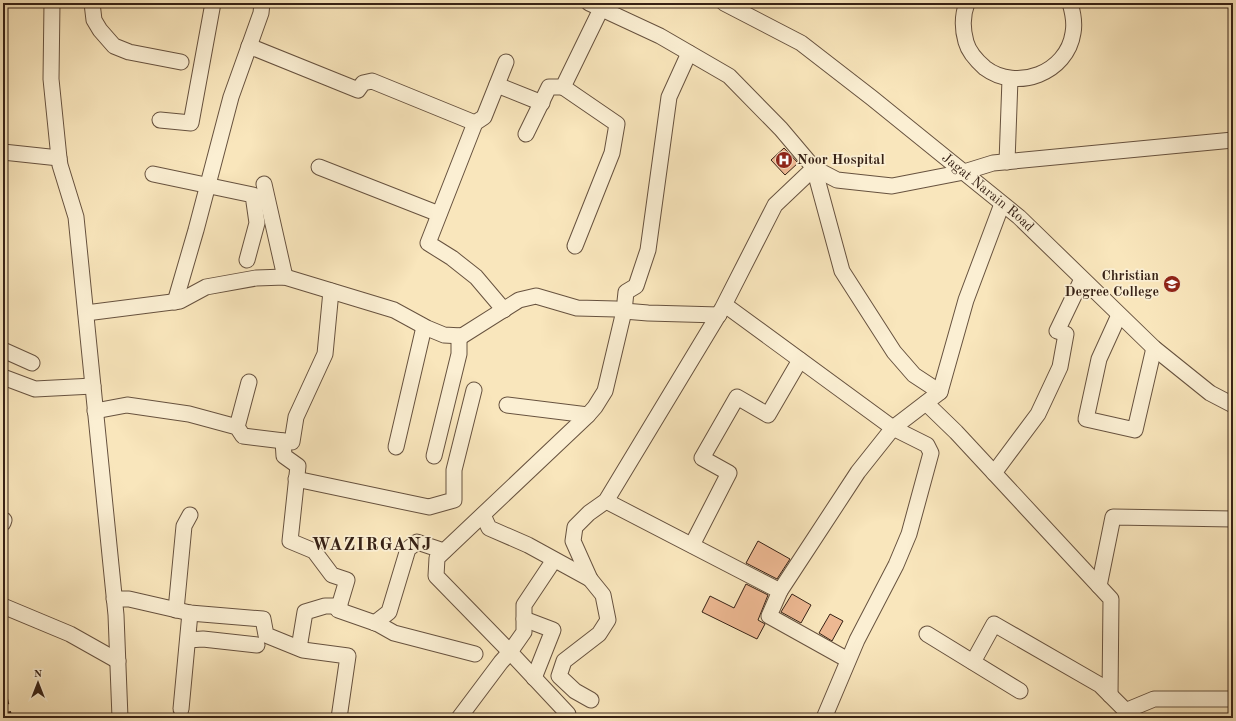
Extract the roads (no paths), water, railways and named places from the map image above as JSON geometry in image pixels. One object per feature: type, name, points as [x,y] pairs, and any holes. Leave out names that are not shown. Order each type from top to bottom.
[{"type":"street","points":[[52,3],[51,79],[60,165],[76,217],[114,599],[120,718]]},
{"type":"street","points":[[92,3],[94,20],[100,30],[114,46],[129,52],[181,62]]},
{"type":"street","points":[[160,120],[191,123],[213,3]]},
{"type":"street","points":[[175,302],[231,97],[261,13],[262,3]]},
{"type":"street","points":[[967,3],[963,12],[963,30],[968,48],[978,63],[993,74],[1010,79],[1028,79],[1044,73],[1058,63],[1068,49],[1073,33],[1074,16],[1070,3]]},
{"type":"street","name":"Jagat Narain Road","points":[[730,5],[801,43],[964,172],[1019,217],[1154,348],[1210,393],[1233,405]]},
{"type":"street","points":[[563,87],[595,6],[660,36],[729,76],[781,129],[814,168],[837,180],[892,186],[964,172],[993,163],[1233,140]]},
{"type":"street","points":[[249,46],[358,90],[363,82],[372,81],[475,123]]},
{"type":"street","points":[[568,714],[436,576],[437,558],[588,415],[605,391],[624,311],[626,292],[636,286],[648,250],[669,97],[689,53]]},
{"type":"street","points":[[504,310],[476,277],[452,258],[428,243],[475,123],[484,117],[506,62]]},
{"type":"street","points":[[1007,162],[1010,79]]},
{"type":"street","points":[[497,84],[542,103]]},
{"type":"street","points":[[526,134],[549,86],[563,87],[617,124],[612,153],[575,246]]},
{"type":"street","points":[[3,152],[59,158]]},
{"type":"street","points":[[319,167],[439,214]]},
{"type":"street","points":[[591,700],[575,691],[559,676],[564,661],[598,634],[608,620],[603,595],[590,579],[573,542],[575,527],[589,513],[606,500],[722,310],[775,205],[814,168]]},
{"type":"street","points":[[814,168],[842,271],[894,352],[914,375],[940,392]]},
{"type":"street","points":[[153,174],[253,195],[257,223],[247,260]]},
{"type":"street","points":[[264,184],[285,277]]},
{"type":"street","points":[[848,660],[769,616],[780,591],[858,472],[893,428],[940,392],[966,300],[1002,204]]},
{"type":"street","points":[[86,313],[175,302],[206,288],[256,278],[285,277],[394,310],[424,327],[444,335],[462,336],[519,300],[536,296],[578,308],[616,309],[648,313],[722,310],[800,360],[893,428],[927,445],[931,452],[908,534],[896,566],[857,640],[824,718]]},
{"type":"street","points":[[994,473],[1038,414],[1060,367],[1066,334],[1057,332],[1082,279]]},
{"type":"street","points":[[95,411],[127,405],[190,414],[237,427],[243,436],[292,442],[296,417],[325,354],[331,291]]},
{"type":"street","points":[[1119,315],[1098,359],[1086,419],[1135,430],[1154,348]]},
{"type":"street","points":[[396,447],[424,327]]},
{"type":"street","points":[[434,456],[459,354],[459,336]]},
{"type":"street","points":[[3,350],[32,363]]},
{"type":"street","points":[[692,545],[729,473],[702,458],[737,397],[768,415],[800,360]]},
{"type":"street","points":[[3,377],[35,389],[93,386]]},
{"type":"street","points":[[237,427],[249,382]]},
{"type":"street","points":[[296,478],[429,507],[454,500],[454,470],[474,390]]},
{"type":"street","points":[[926,403],[956,432],[1111,599],[1110,695]]},
{"type":"street","points":[[507,406],[588,415]]},
{"type":"street","points":[[284,441],[284,456],[298,466],[290,541],[314,551],[332,575],[347,580],[338,610],[375,623],[394,633],[475,654]]},
{"type":"street","points":[[606,500],[780,591]]},
{"type":"street","points":[[181,709],[188,640],[183,612],[184,526],[190,515]]},
{"type":"street","points":[[483,515],[490,528],[528,545],[590,579]]},
{"type":"street","points":[[1098,586],[1113,518],[1233,519]]},
{"type":"street","points":[[375,623],[389,612],[408,549],[417,542],[444,551]]},
{"type":"street","points":[[459,718],[524,632],[524,605],[554,560]]},
{"type":"street","points":[[114,599],[129,599],[183,612],[263,619],[266,636],[299,648],[348,656],[339,718]]},
{"type":"street","points":[[3,606],[70,634],[118,661]]},
{"type":"street","points":[[299,648],[306,612],[325,606],[340,606]]},
{"type":"street","points":[[524,619],[553,630],[534,678]]},
{"type":"street","points":[[973,662],[994,624],[1100,685],[1129,715],[1154,699],[1233,699]]},
{"type":"street","points":[[927,634],[1020,691]]},
{"type":"street","points":[[188,640],[203,638],[257,645]]},
{"type":"street","points":[[545,647],[564,661]]},
{"type":"railway","points":[[3,684],[11,718]]},
{"type":"place","name":"Noor Hospital","points":[[784,160]]},
{"type":"place","name":"Christian Degree College","points":[[1172,284]]},
{"type":"district","name":"WAZIRGANJ","points":[[372,545]]}]
